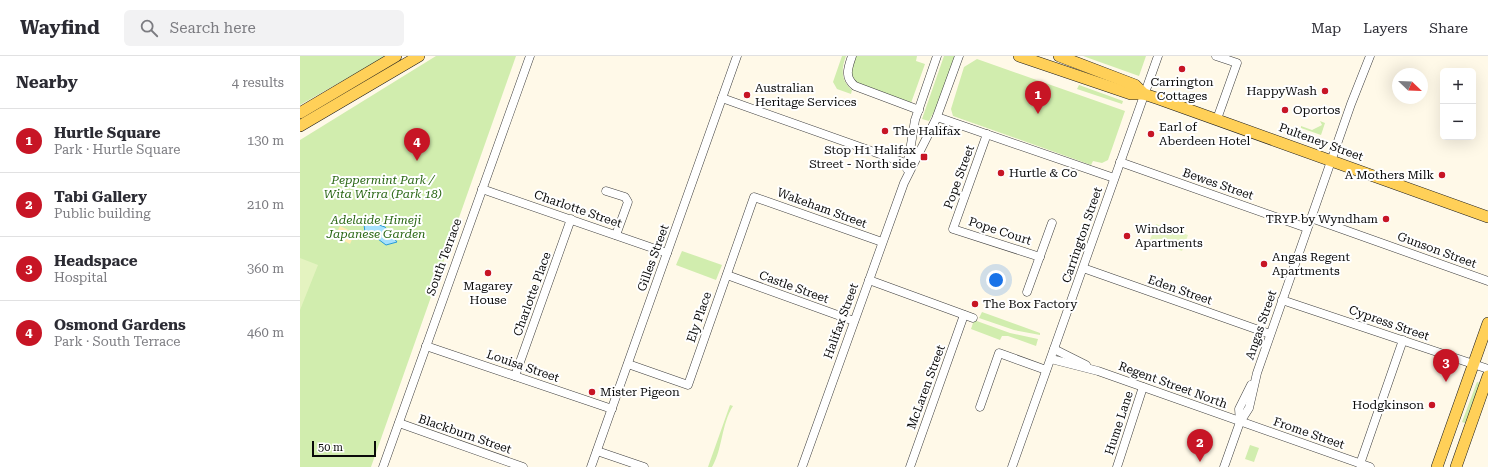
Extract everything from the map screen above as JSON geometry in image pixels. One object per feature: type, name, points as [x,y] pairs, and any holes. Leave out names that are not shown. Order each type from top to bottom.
[{"type":"main road","points":[[300,113],[396,56]]},
{"type":"main road","points":[[300,126],[419,56]]},
{"type":"main road","name":"Pulteney Street","points":[[1019,56],[1131,94],[1144,94],[1217,119],[1488,217]]},
{"type":"main road","name":"Pulteney Street","points":[[1059,56],[1134,85],[1144,94]]},
{"type":"main road","points":[[1437,467],[1488,323]]},
{"type":"main road","points":[[1456,467],[1488,376]]},
{"type":"street","name":"South Terrace","points":[[383,467],[530,56]]},
{"type":"street","name":"Gilles Street","points":[[591,467],[737,56]]},
{"type":"street","points":[[852,56],[847,75],[848,79],[855,86],[919,110]]},
{"type":"street","name":"Halifax Street","points":[[904,183],[919,110],[937,56]]},
{"type":"street","name":"Halifax Street","points":[[802,467],[904,183],[937,116],[959,56]]},
{"type":"street","name":"Carrington Street","points":[[1012,467],[1158,56]]},
{"type":"street","points":[[1216,56],[1237,63],[1217,119]]},
{"type":"street","name":"Angas Street","points":[[1224,467],[1240,422],[1249,407],[1257,373],[1350,104],[1364,56]]},
{"type":"street","name":"Angas Street","points":[[1350,104],[1370,56]]},
{"type":"street","points":[[722,98],[908,164]]},
{"type":"street","points":[[937,116],[1114,178]]},
{"type":"street","name":"Pope Street","points":[[954,229],[987,134]]},
{"type":"street","name":"Bewes Street","points":[[1120,162],[1307,228]]},
{"type":"street","name":"Charlotte Street","points":[[482,189],[667,253]]},
{"type":"street","points":[[606,191],[625,197],[628,202],[616,235]]},
{"type":"street","name":"Wakeham Street","points":[[754,197],[882,242]]},
{"type":"street","name":"Ely Place","points":[[628,364],[688,384],[754,197]]},
{"type":"street","name":"Gunson Street","points":[[1311,218],[1488,281]]},
{"type":"street","name":"Charlotte Place","points":[[514,376],[571,219]]},
{"type":"street","name":"Pope Court","points":[[1027,292],[1052,223]]},
{"type":"street","name":"Pope Court","points":[[954,229],[1040,257]]},
{"type":"street","name":"Eden Street","points":[[1083,268],[1270,334]]},
{"type":"street","name":"Castle Street","points":[[727,275],[854,321]]},
{"type":"street","points":[[869,280],[973,318]]},
{"type":"street","name":"Cypress Street","points":[[1282,300],[1488,369]]},
{"type":"street","name":"McLaren Street","points":[[910,467],[964,315]]},
{"type":"street","points":[[1360,464],[1403,340]]},
{"type":"street","name":"Louisa Street","points":[[426,346],[612,409]]},
{"type":"street","name":"Regent Street North","points":[[1054,349],[1098,371]]},
{"type":"street","points":[[980,407],[1000,353],[1046,370]]},
{"type":"street","name":"Regent Street North","points":[[1051,359],[1098,371],[1240,422]]},
{"type":"street","name":"Hume Lane","points":[[1117,467],[1143,387]]},
{"type":"street","name":"Frome Street","points":[[1240,422],[1370,467]]},
{"type":"street","name":"Blackburn Street","points":[[399,423],[524,467]]},
{"type":"street","points":[[597,451],[644,467]]},
{"type":"green space","points":[[300,56],[386,56],[300,105]]},
{"type":"green space","name":"Peppermint Park / Wita Wirra (Park 18)","points":[[436,56],[516,56],[371,467],[300,467],[300,140]]},
{"type":"green space","points":[[842,56],[846,56],[843,66],[843,74],[844,79],[852,90],[851,94],[837,89],[833,82]]},
{"type":"green space","points":[[854,56],[917,56],[916,61],[925,64],[911,103],[881,94],[858,84],[851,74]]},
{"type":"green space","points":[[944,56],[957,56],[943,95],[929,121],[922,119]]},
{"type":"green space","points":[[1083,56],[1146,56],[1139,76]]},
{"type":"green space","points":[[977,59],[1125,111],[1108,160],[1102,163],[1093,161],[1091,165],[953,116],[951,109],[964,67]]},
{"type":"green space","points":[[1079,85],[1123,101],[1122,104],[1077,89]]},
{"type":"green space","points":[[1320,121],[1325,123],[1321,135],[1301,128],[1301,126],[1312,130],[1322,125]]},
{"type":"green space","points":[[1156,224],[1188,235],[1182,251],[1150,240]]},
{"type":"green space","points":[[682,251],[722,265],[716,280],[676,265]]},
{"type":"green space","points":[[300,258],[318,265],[300,310]]},
{"type":"green space","points":[[982,312],[1040,333],[1040,335],[1014,330],[979,318]]},
{"type":"green space","points":[[974,320],[1010,333],[1038,339],[1036,346],[1008,336],[1002,336],[1000,340],[971,329]]},
{"type":"green space","points":[[1477,382],[1480,383],[1465,423],[1462,422]]},
{"type":"green space","points":[[730,405],[733,406],[726,421],[716,460],[712,467],[708,467]]},
{"type":"green space","points":[[1250,445],[1259,448],[1254,462],[1245,459]]},
{"type":"sand","points":[[340,226],[355,233],[350,244],[335,236]]},
{"type":"water","points":[[373,223],[385,227],[397,242],[386,245],[370,233],[365,233],[364,224]]},
{"type":"place","name":"Carrington Cottages","points":[[1182,69]]},
{"type":"place","name":"HappyWash","points":[[1325,91]]},
{"type":"place","name":"Australian Heritage Services","points":[[747,95]]},
{"type":"place","name":"Oportos","points":[[1285,110]]},
{"type":"place","name":"Hurtle Square","points":[[1038,114]]},
{"type":"place","name":"The Halifax","points":[[885,131]]},
{"type":"place","name":"Earl of Aberdeen Hotel","points":[[1151,134]]},
{"type":"place","name":"Stop H1 Halifax Street - North side","points":[[924,157]]},
{"type":"place","name":"Osmond Gardens","points":[[417,161]]},
{"type":"place","name":"Hurtle & Co","points":[[1001,173]]},
{"type":"place","name":"A Mothers Milk","points":[[1442,175]]},
{"type":"place","name":"TRYP by Wyndham","points":[[1386,219]]},
{"type":"place","name":"Windsor Apartments","points":[[1127,236]]},
{"type":"place","name":"Angas Regent Apartments","points":[[1264,264]]},
{"type":"place","name":"Magarey House","points":[[488,273]]},
{"type":"place","name":"The Box Factory","points":[[975,304]]},
{"type":"place","name":"Headspace","points":[[1446,382]]},
{"type":"place","name":"Mister Pigeon","points":[[592,392]]},
{"type":"place","name":"Hodgkinson","points":[[1432,405]]},
{"type":"place","name":"Tabi Gallery","points":[[1200,462]]},
{"type":"park label","name":"Adelaide Himeji Japanese Garden","points":[[376,227]]}]
